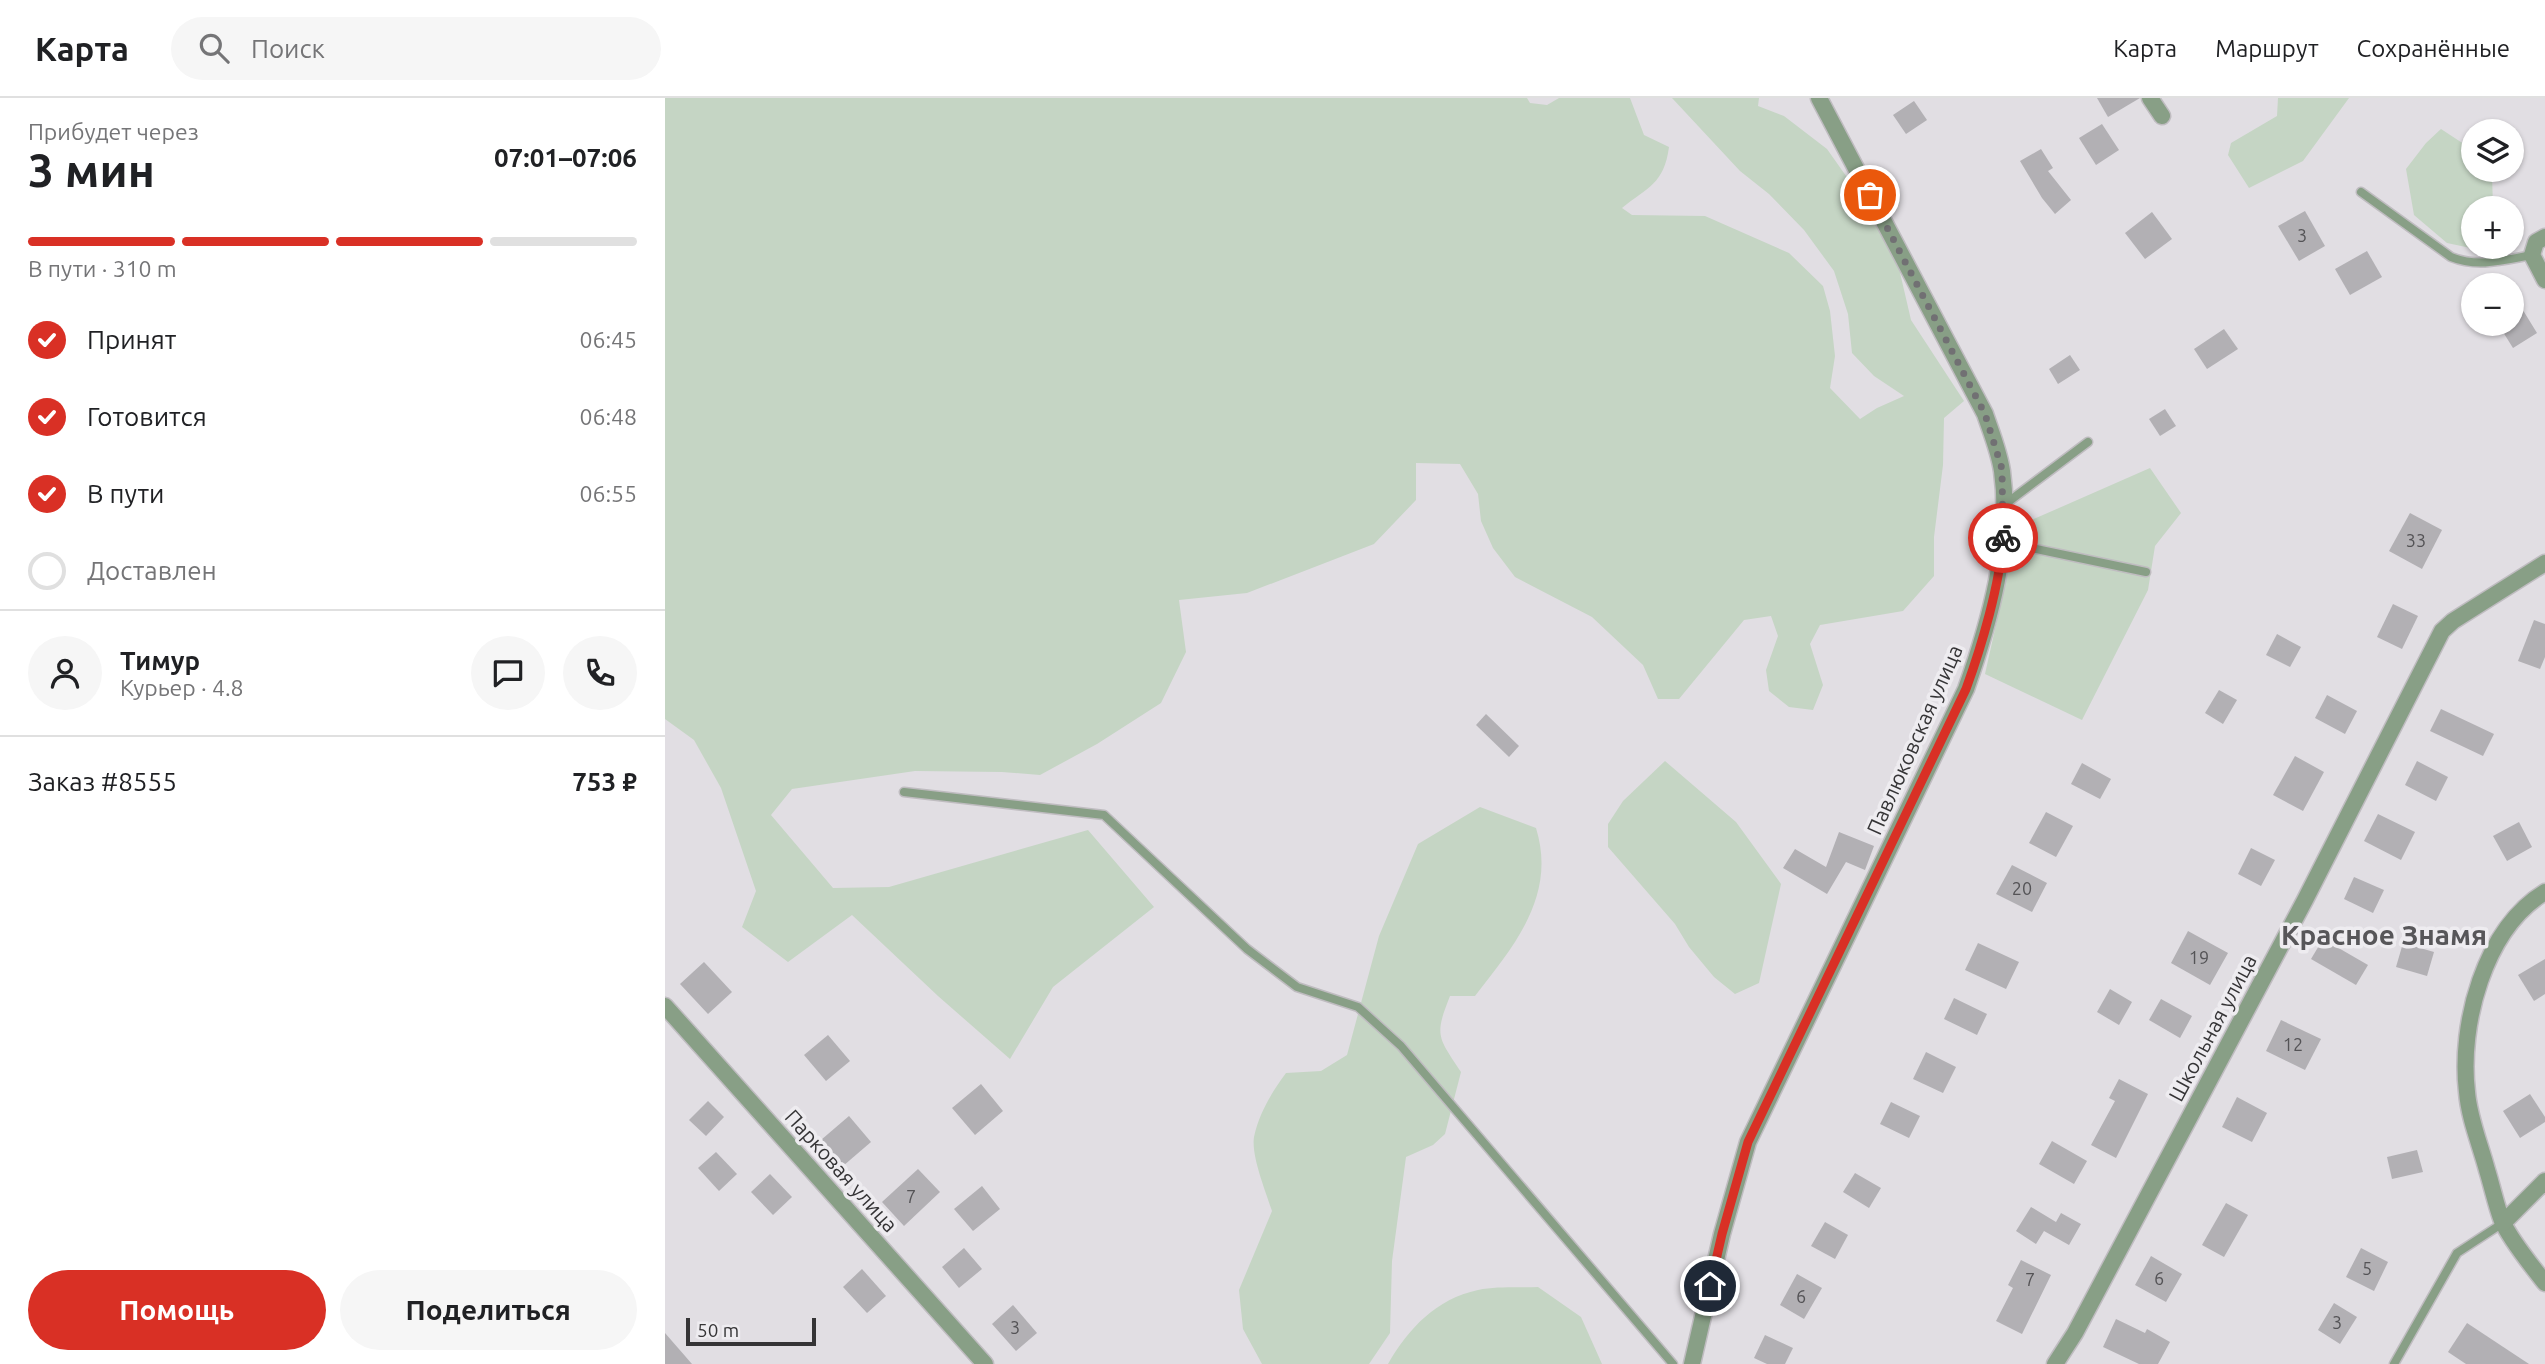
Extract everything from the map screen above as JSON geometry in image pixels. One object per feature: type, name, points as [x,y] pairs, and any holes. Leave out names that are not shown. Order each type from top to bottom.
[{"type":"street","name":"Павлюковская улица","points":[[1692,1364],[1722,1234],[1748,1142],[1966,689],[1990,611],[2003,542],[2002,469],[1985,414],[1819,98]]},
{"type":"street","points":[[2150,98],[2162,116]]},
{"type":"street","points":[[2538,245],[2545,280]]},
{"type":"street","name":"Школьная улица","points":[[2055,1364],[2075,1333],[2305,900],[2442,631],[2453,621],[2545,563]]},
{"type":"street","points":[[2545,892],[2514,918],[2495,945],[2478,992],[2466,1049],[2465,1072],[2469,1109],[2503,1223],[2545,1283]]},
{"type":"street","name":"Парковая улица","points":[[665,1006],[985,1364]]},
{"type":"street","points":[[2503,1223],[2545,1181]]},
{"type":"lane","points":[[2361,192],[2451,257],[2465,263],[2490,263],[2538,245]]},
{"type":"lane","points":[[2004,505],[2088,442]]},
{"type":"lane","points":[[2003,542],[2146,572]]},
{"type":"lane","points":[[904,792],[1104,815],[1247,948],[1297,987],[1358,1007],[1401,1046],[1673,1364]]},
{"type":"lane","points":[[2394,1364],[2457,1253],[2503,1223]]},
{"type":"green space","points":[[665,98],[1527,98],[1530,103],[1547,105],[1559,98],[1630,98],[1644,135],[1669,147],[1659,177],[1622,208],[1632,215],[1705,216],[1789,253],[1823,286],[1830,311],[1835,356],[1830,388],[1860,419],[1904,396],[1874,376],[1852,353],[1848,314],[1834,271],[1804,230],[1769,194],[1740,171],[1672,98],[1759,98],[1758,106],[1784,116],[1827,149],[1880,224],[1898,264],[1911,320],[1964,401],[1944,418],[1943,465],[1934,537],[1934,576],[1903,611],[1820,625],[1810,644],[1823,685],[1813,710],[1789,707],[1769,691],[1766,670],[1778,636],[1771,616],[1744,620],[1679,699],[1658,699],[1643,665],[1592,617],[1515,577],[1493,548],[1481,521],[1478,494],[1460,464],[1416,463],[1416,500],[1374,544],[1247,593],[1179,600],[1186,652],[1161,703],[1097,744],[1040,775],[915,771],[792,789],[771,815],[833,888],[889,887],[1088,830],[1154,907],[1053,987],[1010,1059],[852,915],[788,962],[742,927],[756,891],[721,788],[694,740],[665,719]]},
{"type":"green space","points":[[2278,98],[2349,98],[2303,161],[2249,188],[2228,155],[2231,143],[2277,116]]},
{"type":"green space","points":[[2441,129],[2461,142],[2461,182],[2492,182],[2493,196],[2461,196],[2461,246],[2447,243],[2414,215],[2406,169]]},
{"type":"green space","points":[[2150,468],[2181,513],[2155,546],[2148,590],[2082,720],[1985,674],[2018,526]]},
{"type":"green space","points":[[1665,761],[1736,822],[1781,884],[1759,983],[1735,994],[1714,977],[1689,947],[1675,924],[1608,847],[1608,824],[1623,801]]},
{"type":"green space","points":[[1480,807],[1536,828],[1541,853],[1541,876],[1528,919],[1504,958],[1475,996],[1450,996],[1445,1009],[1440,1028],[1441,1036],[1461,1072],[1445,1134],[1433,1145],[1406,1157],[1392,1261],[1390,1333],[1369,1364],[1262,1364],[1243,1329],[1239,1290],[1272,1211],[1255,1154],[1254,1137],[1259,1120],[1286,1073],[1321,1071],[1347,1055],[1379,936],[1418,844]]},
{"type":"green space","points":[[1538,1287],[1581,1317],[1602,1364],[1388,1364],[1415,1327],[1449,1300],[1478,1290]]},
{"type":"building","points":[[2097,98],[2140,98],[2108,117]]},
{"type":"building","points":[[1914,101],[1927,120],[1906,134],[1893,115]]},
{"type":"building","points":[[2102,124],[2119,150],[2096,165],[2079,138]]},
{"type":"building","points":[[2041,149],[2053,168],[2048,171],[2071,200],[2055,214],[2020,161]]},
{"type":"building","points":[[2305,211],[2325,246],[2299,261],[2278,226]]},
{"type":"building","points":[[2152,212],[2172,239],[2145,259],[2125,233]]},
{"type":"building","points":[[2367,251],[2382,277],[2350,295],[2335,269]]},
{"type":"building","points":[[2524,312],[2537,333],[2513,348],[2506,336],[2524,336]]},
{"type":"building","points":[[2224,329],[2238,349],[2207,369],[2194,349]]},
{"type":"building","points":[[2070,355],[2080,370],[2058,384],[2049,369]]},
{"type":"building","points":[[2165,409],[2176,426],[2160,436],[2149,419]]},
{"type":"building","points":[[2410,513],[2442,530],[2422,569],[2389,551]]},
{"type":"building","points":[[2393,604],[2418,616],[2402,649],[2377,637]]},
{"type":"building","points":[[2534,620],[2545,624],[2545,657],[2540,669],[2518,661]]},
{"type":"building","points":[[2277,634],[2301,647],[2290,667],[2266,655]]},
{"type":"building","points":[[2219,690],[2237,700],[2223,724],[2205,713]]},
{"type":"building","points":[[2327,695],[2357,711],[2345,734],[2315,718]]},
{"type":"building","points":[[2441,709],[2494,734],[2483,756],[2430,731]]},
{"type":"building","points":[[1486,714],[1519,746],[1509,757],[1476,725]]},
{"type":"building","points":[[2295,756],[2324,772],[2303,811],[2273,795]]},
{"type":"building","points":[[2417,761],[2448,777],[2436,801],[2405,785]]},
{"type":"building","points":[[2082,763],[2111,779],[2100,799],[2071,784]]},
{"type":"building","points":[[2046,812],[2073,826],[2056,857],[2029,843]]},
{"type":"building","points":[[2378,814],[2415,832],[2401,860],[2364,841]]},
{"type":"building","points":[[2519,822],[2532,847],[2507,861],[2493,836]]},
{"type":"building","points":[[1839,832],[1874,846],[1865,870],[1846,862],[1827,894],[1783,868],[1795,849],[1826,867]]},
{"type":"building","points":[[2251,848],[2275,860],[2261,886],[2238,874]]},
{"type":"building","points":[[2012,865],[2047,883],[2032,912],[1996,894]]},
{"type":"building","points":[[2354,877],[2384,890],[2373,913],[2344,899]]},
{"type":"building","points":[[2188,931],[2228,953],[2210,985],[2171,963]]},
{"type":"building","points":[[2323,939],[2368,965],[2356,985],[2311,959]]},
{"type":"building","points":[[1978,943],[2019,962],[2006,989],[1965,970]]},
{"type":"building","points":[[2403,943],[2434,952],[2427,976],[2396,967]]},
{"type":"building","points":[[2545,959],[2545,994],[2534,1001],[2518,975]]},
{"type":"building","points":[[704,962],[732,992],[708,1014],[680,984]]},
{"type":"building","points":[[2110,989],[2132,1002],[2119,1025],[2097,1012]]},
{"type":"building","points":[[1954,998],[1987,1014],[1977,1035],[1944,1019]]},
{"type":"building","points":[[2161,999],[2192,1016],[2180,1038],[2149,1020]]},
{"type":"building","points":[[2281,1020],[2321,1039],[2305,1070],[2266,1051]]},
{"type":"building","points":[[828,1035],[850,1061],[826,1081],[804,1055]]},
{"type":"building","points":[[1926,1052],[1956,1067],[1943,1093],[1913,1079]]},
{"type":"building","points":[[2119,1079],[2148,1094],[2116,1158],[2091,1145],[2115,1101],[2109,1098]]},
{"type":"building","points":[[981,1084],[1003,1111],[975,1135],[952,1108]]},
{"type":"building","points":[[2530,1094],[2545,1117],[2545,1122],[2520,1138],[2503,1111]]},
{"type":"building","points":[[2237,1097],[2267,1113],[2252,1142],[2222,1127]]},
{"type":"building","points":[[708,1101],[724,1117],[706,1136],[689,1120]]},
{"type":"building","points":[[1891,1102],[1920,1116],[1909,1138],[1880,1124]]},
{"type":"building","points":[[849,1116],[871,1142],[843,1166],[821,1140]]},
{"type":"building","points":[[2052,1141],[2087,1161],[2074,1184],[2039,1164]]},
{"type":"building","points":[[2417,1150],[2423,1172],[2392,1179],[2387,1157]]},
{"type":"building","points":[[716,1152],[737,1174],[719,1191],[698,1168]]},
{"type":"building","points":[[918,1169],[940,1192],[904,1226],[882,1202]]},
{"type":"building","points":[[1855,1173],[1881,1188],[1869,1208],[1843,1192]]},
{"type":"building","points":[[770,1174],[792,1197],[773,1215],[751,1192]]},
{"type":"building","points":[[982,1186],[1000,1209],[973,1231],[954,1209]]},
{"type":"building","points":[[2226,1203],[2248,1215],[2224,1257],[2202,1245]]},
{"type":"building","points":[[2031,1207],[2056,1222],[2061,1213],[2081,1224],[2069,1245],[2044,1231],[2036,1244],[2016,1231]]},
{"type":"building","points":[[1825,1222],[1848,1235],[1835,1259],[1811,1246]]},
{"type":"building","points":[[964,1248],[982,1269],[959,1288],[942,1267]]},
{"type":"building","points":[[2361,1248],[2388,1262],[2374,1291],[2346,1277]]},
{"type":"building","points":[[2151,1256],[2182,1274],[2166,1302],[2135,1285]]},
{"type":"building","points":[[2021,1260],[2051,1275],[2022,1334],[1996,1321],[2013,1288],[2008,1285]]},
{"type":"building","points":[[862,1269],[886,1296],[867,1313],[843,1287]]},
{"type":"building","points":[[1797,1274],[1822,1288],[1804,1319],[1780,1305]]},
{"type":"building","points":[[2334,1303],[2357,1317],[2340,1344],[2318,1330]]},
{"type":"building","points":[[1013,1305],[1037,1333],[1016,1351],[992,1324]]},
{"type":"building","points":[[2116,1319],[2145,1333],[2147,1329],[2170,1342],[2158,1364],[2139,1364],[2103,1347]]},
{"type":"building","points":[[2467,1323],[2529,1364],[2466,1364],[2448,1352]]},
{"type":"building","points":[[665,1333],[692,1364],[665,1364]]},
{"type":"building","points":[[1765,1335],[1793,1348],[1785,1364],[1767,1364],[1754,1358]]},
{"type":"way so far","points":[[1870,195],[1985,414],[2002,469],[2003,538]]},
{"type":"district","name":"Красное Знамя","points":[[2384,935]]},
{"type":"route","points":[[1710,1286],[1748,1142],[1966,689],[1990,611],[2003,538]]}]
